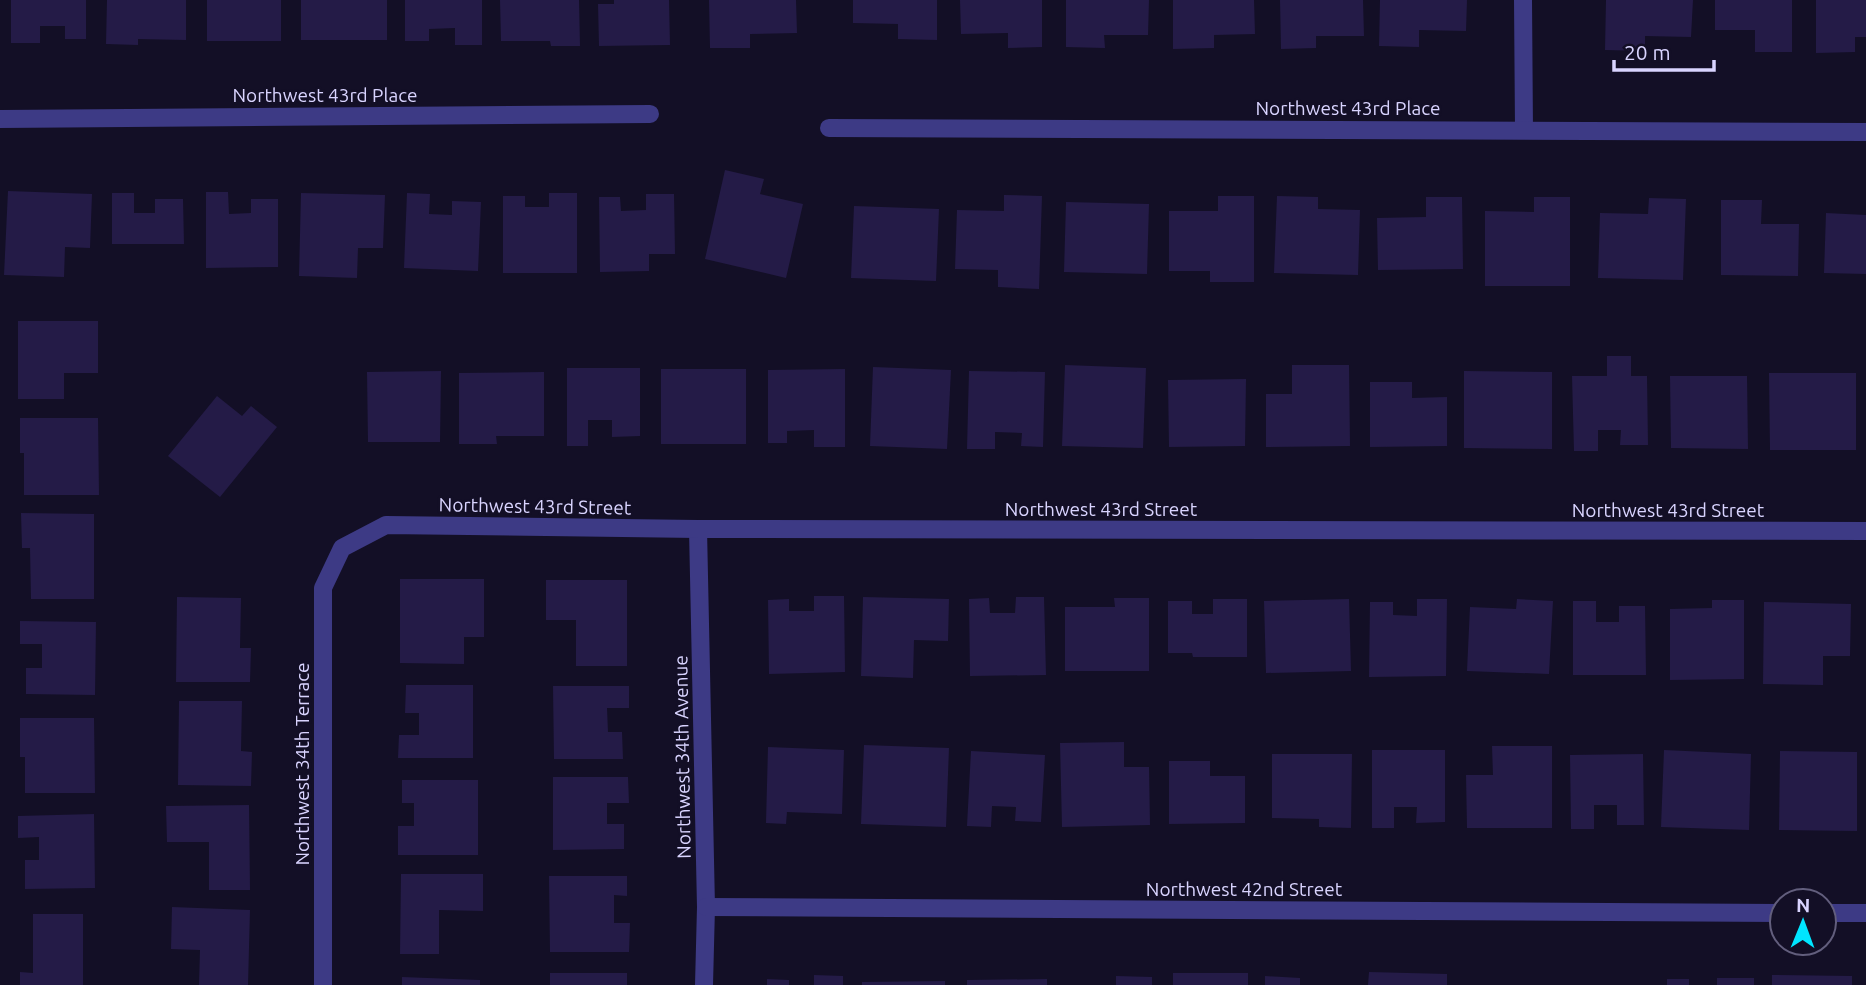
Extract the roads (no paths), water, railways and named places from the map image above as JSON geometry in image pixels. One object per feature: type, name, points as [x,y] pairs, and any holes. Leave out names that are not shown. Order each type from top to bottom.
[{"type":"street","points":[[1524,0],[1524,130]]},
{"type":"street","name":"Northwest 43rd Place","points":[[0,119],[650,114]]},
{"type":"street","name":"Northwest 43rd Place","points":[[829,128],[1866,132]]},
{"type":"street","name":"Northwest 43rd Street","points":[[342,548],[386,525],[1866,531]]},
{"type":"street","name":"Northwest 34th Avenue","points":[[698,528],[706,907],[704,985]]},
{"type":"street","name":"Northwest 34th Terrace","points":[[323,985],[323,588],[342,548]]},
{"type":"street","name":"Northwest 42nd Street","points":[[706,907],[1768,913]]},
{"type":"street","points":[[1838,913],[1866,913]]}]
